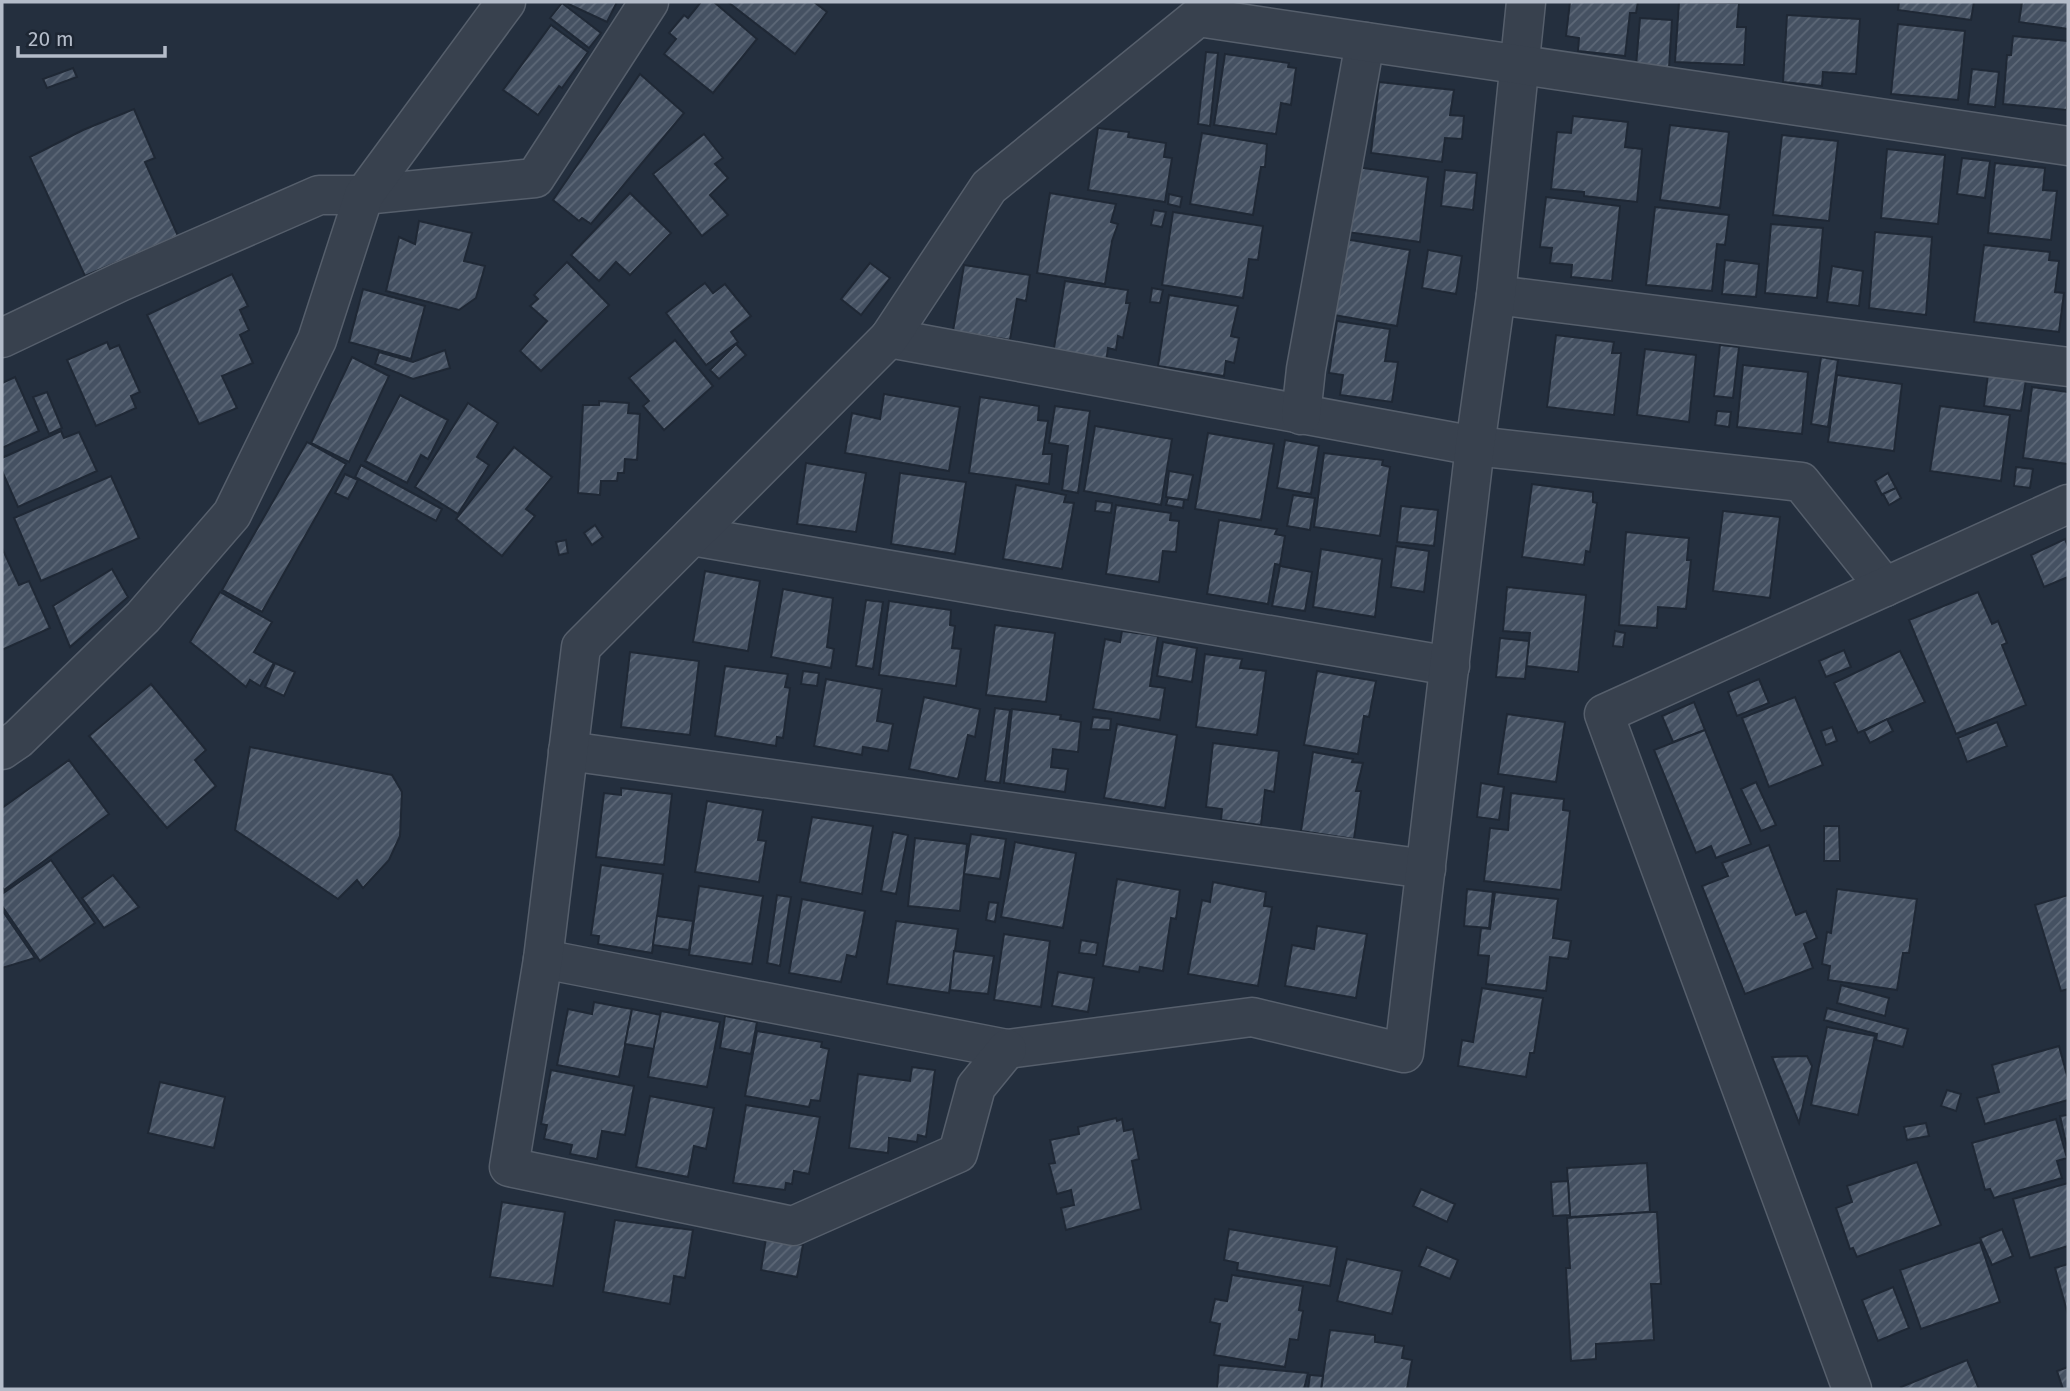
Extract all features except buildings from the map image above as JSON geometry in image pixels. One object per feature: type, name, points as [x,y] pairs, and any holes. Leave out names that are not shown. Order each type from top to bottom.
[{"type":"street","points":[[2,750],[18,739],[143,617],[232,514],[317,340],[363,195],[506,2]]},
{"type":"street","points":[[2,338],[120,282],[318,195],[363,195],[535,178],[649,2]]},
{"type":"street","points":[[543,959],[1007,1049],[1252,1017],[1404,1053],[1475,446],[1496,295],[1526,2]]},
{"type":"street","points":[[1007,1049],[976,1087],[958,1153],[793,1226],[509,1167],[543,959],[581,647],[889,338],[989,187],[1198,17],[2068,146]]},
{"type":"street","points":[[1301,415],[1306,369],[1365,42]]},
{"type":"street","points":[[1496,295],[2068,367]]},
{"type":"street","points":[[889,338],[1475,446],[1801,482],[1885,587]]},
{"type":"street","points":[[1852,1389],[1604,714],[2068,504]]},
{"type":"street","points":[[692,536],[1450,666]]},
{"type":"street","points":[[568,751],[1426,869]]}]
